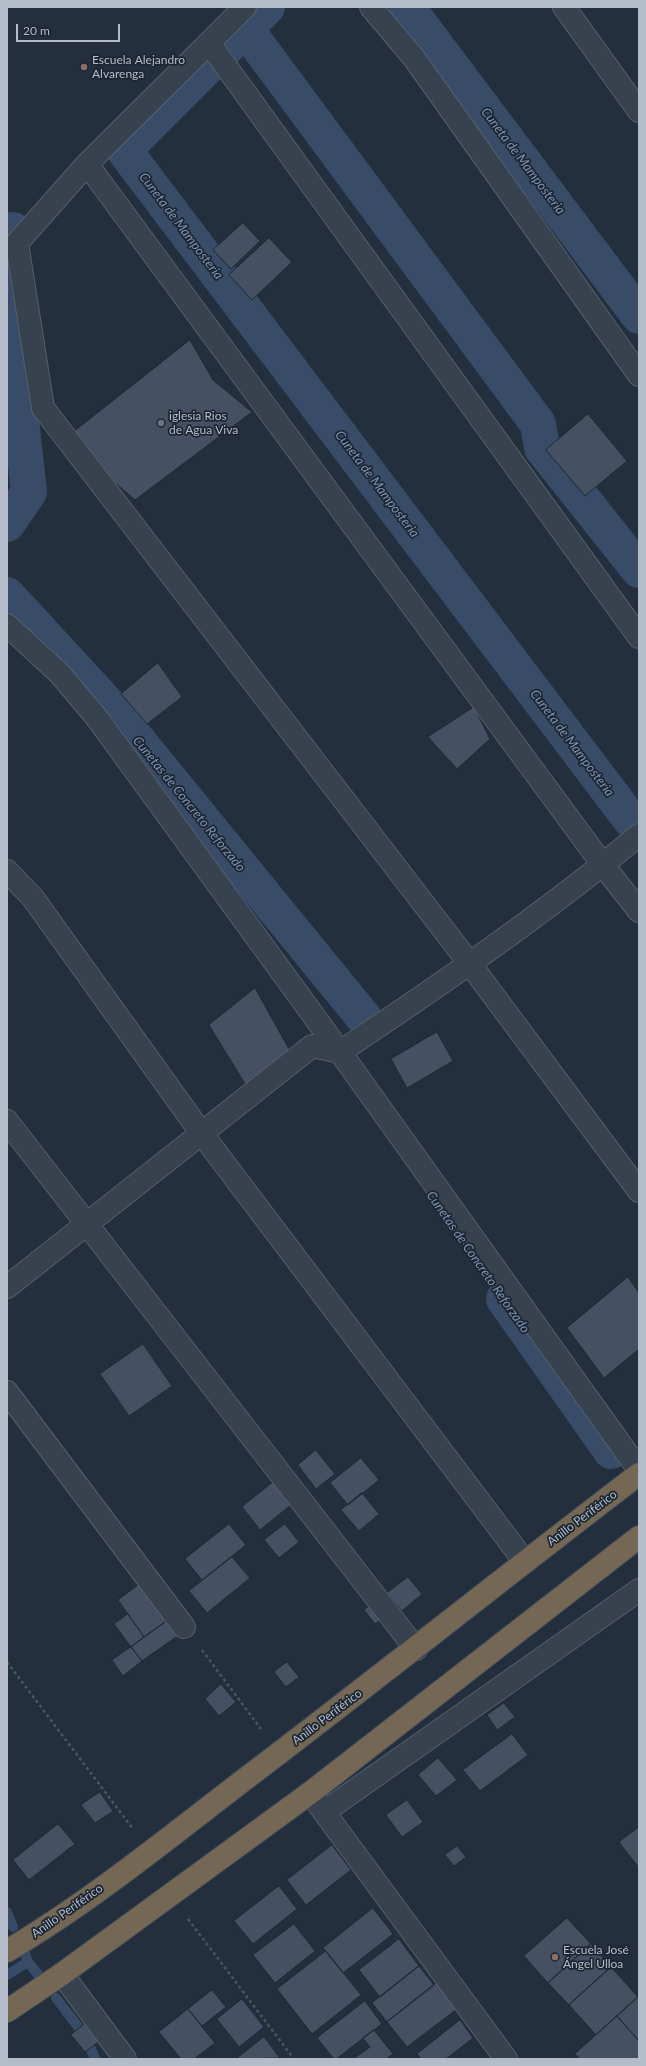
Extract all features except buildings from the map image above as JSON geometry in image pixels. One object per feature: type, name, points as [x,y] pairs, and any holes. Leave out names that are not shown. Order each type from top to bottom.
[{"type":"highway","name":"Anillo Periférico","points":[[7,1951],[38,1933],[150,1852],[416,1649],[639,1474]]},
{"type":"highway","points":[[7,2011],[62,1974],[310,1793],[639,1537]]},
{"type":"street","points":[[245,7],[212,46],[87,164],[17,243],[43,408],[470,964],[639,1191]]},
{"type":"street","points":[[371,7],[414,58],[639,375]]},
{"type":"street","points":[[564,7],[639,112]]},
{"type":"street","points":[[212,46],[639,637]]},
{"type":"street","points":[[87,164],[603,865],[639,911]]},
{"type":"street","points":[[7,625],[60,674],[97,718],[340,1052],[639,1470]]},
{"type":"street","points":[[7,1287],[312,1046],[340,1052],[470,964],[603,865],[639,835]]},
{"type":"street","points":[[7,871],[33,898],[202,1134],[525,1562]]},
{"type":"street","points":[[7,1121],[416,1649]]},
{"type":"street","points":[[7,1392],[184,1627]]},
{"type":"street","points":[[324,1812],[639,1590]]},
{"type":"street","points":[[310,1793],[506,2059]]},
{"type":"street","points":[[62,1974],[125,2059]]},
{"type":"path","points":[[184,1627],[280,1753]]},
{"type":"path","points":[[7,1662],[150,1852]]},
{"type":"path","points":[[170,1894],[294,2059]]},
{"type":"waterway","name":"Cuneta de Mamposteria","points":[[267,7],[124,150],[630,819]]},
{"type":"waterway","name":"Cuneta de Mamposteria","points":[[407,7],[639,316]]},
{"type":"waterway","name":"Cuneta de Mamposteria","points":[[245,28],[538,424],[542,448],[639,570]]},
{"type":"waterway","points":[[7,270],[13,230]]},
{"type":"waterway","points":[[7,294],[29,492],[7,524]]},
{"type":"waterway","name":"Cunetas de Concreto Reforzado","points":[[7,595],[112,709],[364,1018]]},
{"type":"waterway","name":"Cunetas de Concreto Reforzado","points":[[504,1299],[611,1451]]},
{"type":"waterway","points":[[7,1912],[13,1927]]},
{"type":"waterway","points":[[7,1975],[28,1962],[24,1951]]},
{"type":"waterway","points":[[28,1962],[41,1978]]},
{"type":"waterway","points":[[56,1998],[86,2037],[95,2059]]},
{"type":"place","name":"Escuela Alejandro Alvarenga","points":[[84,67]]},
{"type":"place","name":"iglesia Rios de Agua Viva","points":[[161,423]]},
{"type":"place","name":"Escuela José Ángel Ulloa","points":[[555,1957]]}]
